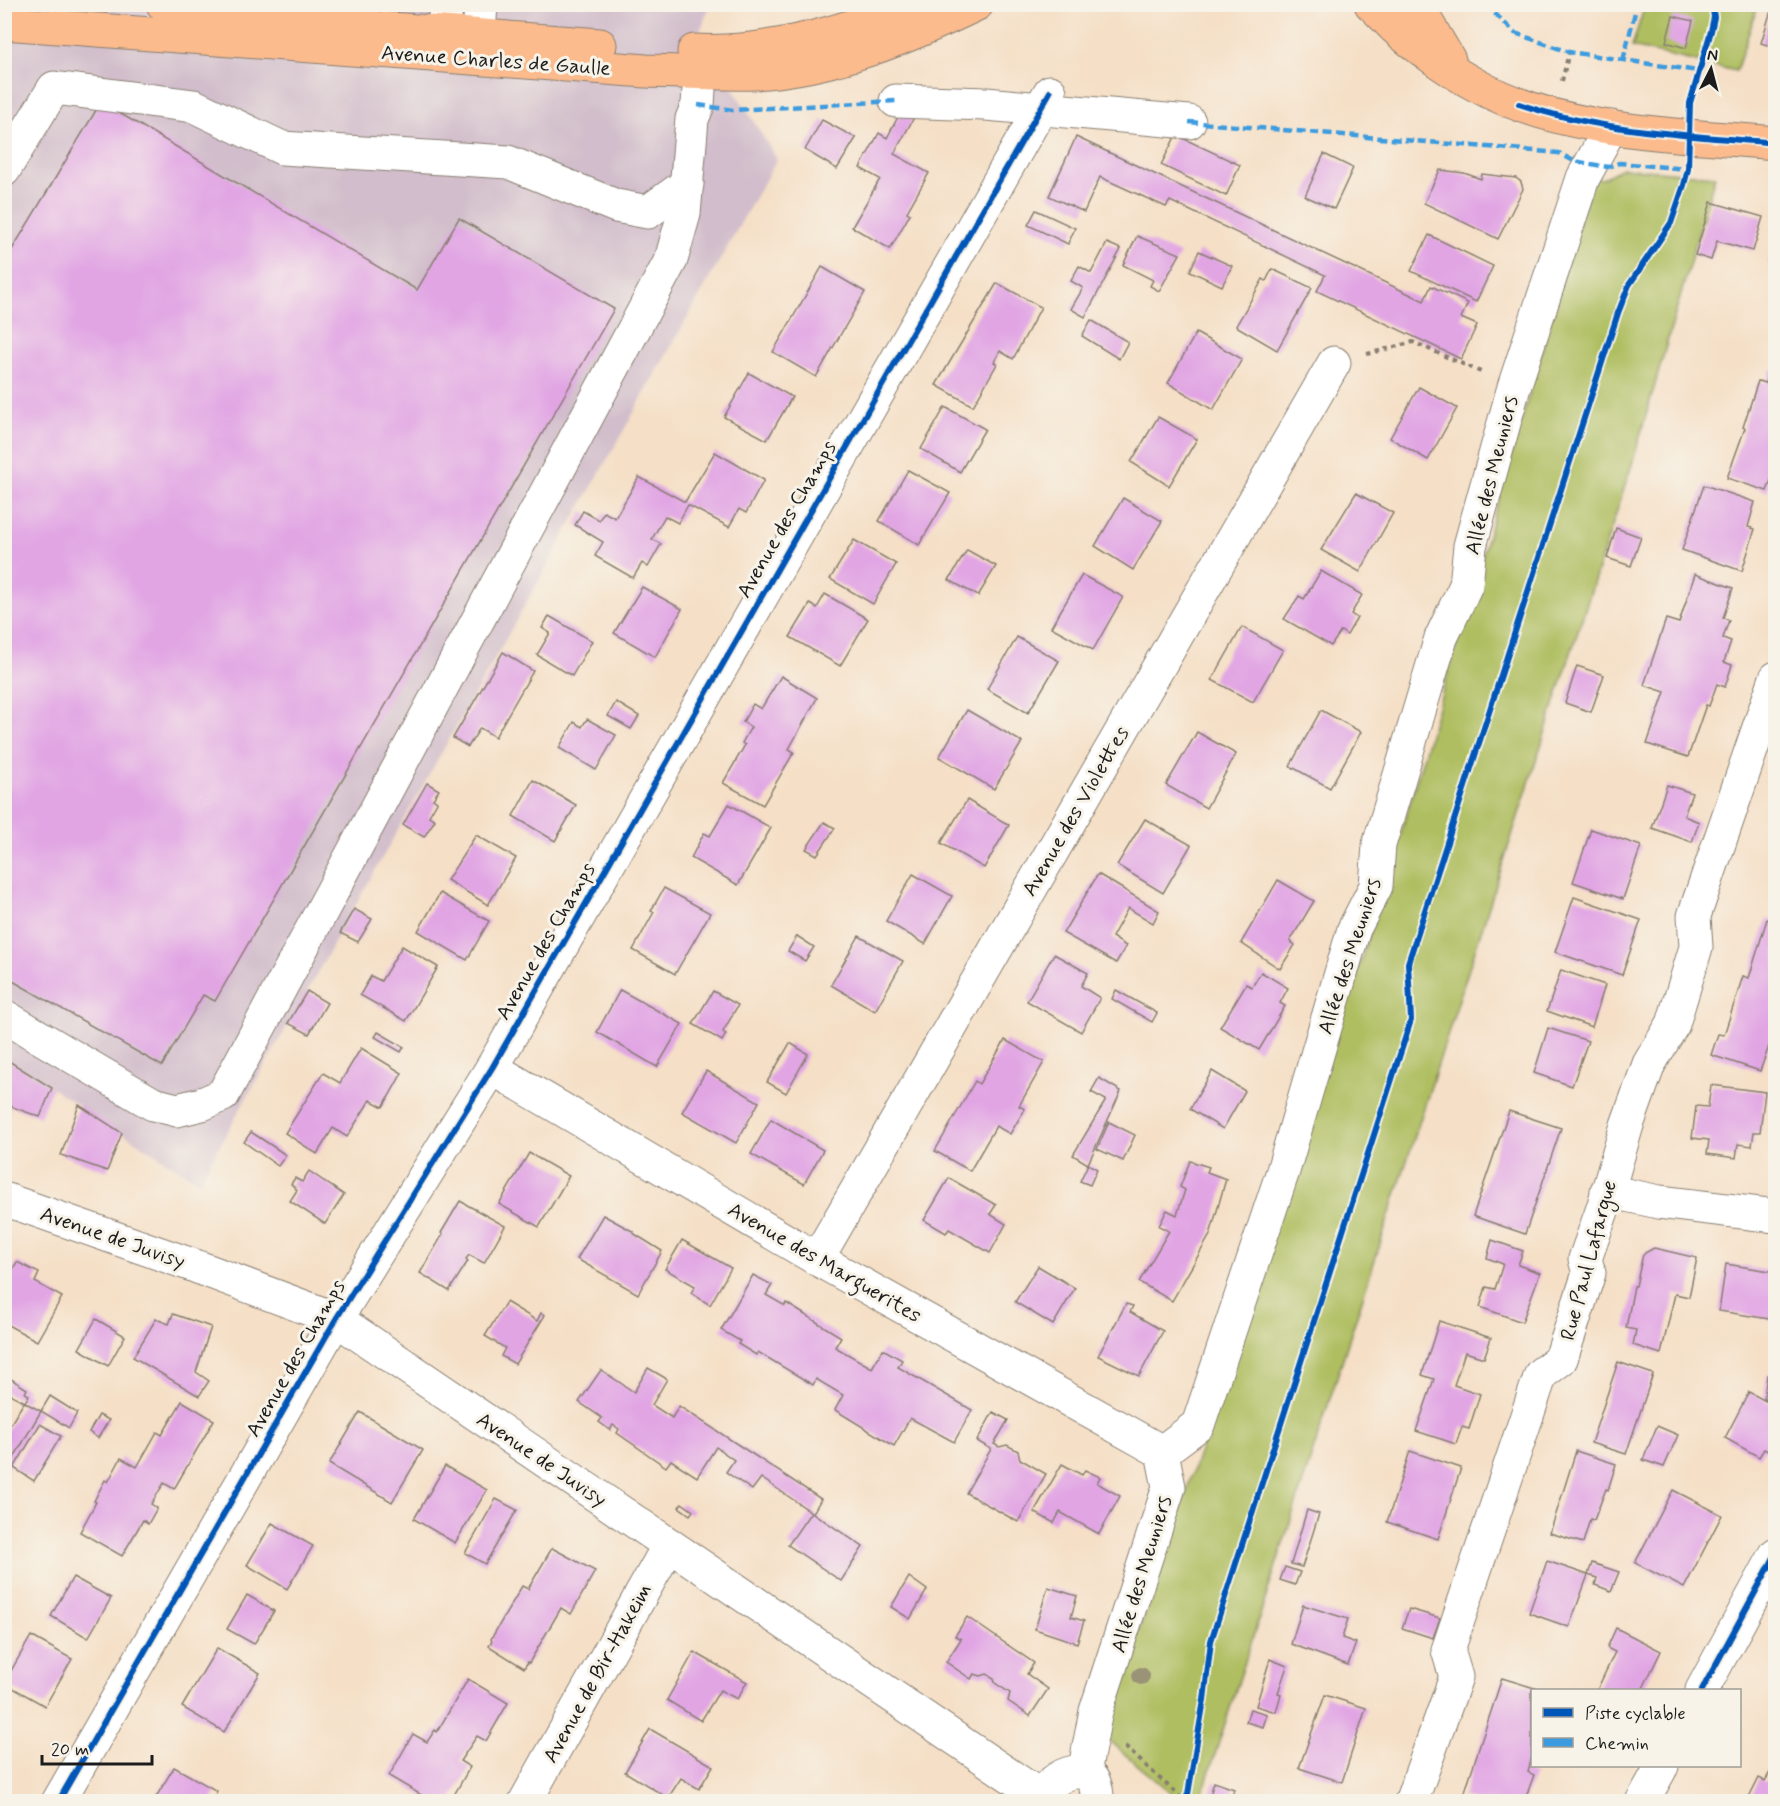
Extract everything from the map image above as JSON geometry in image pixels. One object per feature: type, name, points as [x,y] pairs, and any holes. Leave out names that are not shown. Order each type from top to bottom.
[{"type":"main road","name":"Avenue Charles de Gaulle","points":[[163,4],[286,21],[442,15],[717,52],[825,36],[914,4]]},
{"type":"main road","name":"Avenue Charles de Gaulle","points":[[4,23],[452,57],[700,73],[757,73],[818,64],[883,46],[977,4]]},
{"type":"main road","points":[[1371,4],[1395,28],[1457,74],[1505,99],[1551,115],[1611,127],[1776,142]]},
{"type":"main road","points":[[1416,4],[1457,74]]},
{"type":"street","points":[[4,1016],[153,1104],[177,1110],[202,1104],[223,1095],[671,260],[684,214],[692,119],[698,105],[700,73]]},
{"type":"street","points":[[4,170],[54,87],[194,106],[282,148],[508,162],[616,206],[648,212],[687,184]]},
{"type":"street","points":[[896,101],[986,104],[1044,101],[1189,122]]},
{"type":"street","name":"Avenue des Champs","points":[[58,1802],[336,1319],[492,1068],[1044,101]]},
{"type":"street","name":"Allée des Meuniers","points":[[1098,1794],[1096,1711],[1169,1487],[1162,1452],[1198,1425],[1283,1171],[1354,929],[1376,886],[1379,845],[1441,638],[1466,585],[1470,546],[1514,387],[1583,178],[1611,127]]},
{"type":"street","name":"Avenue des Violettes","points":[[817,1259],[1334,363]]},
{"type":"street","name":"Rue Paul Lafargue","points":[[1411,1802],[1456,1677],[1448,1650],[1541,1374],[1561,1359],[1589,1273],[1585,1259],[1627,1125],[1649,1064],[1673,1024],[1696,948],[1694,916],[1776,678]]},
{"type":"street","name":"Avenue des Marguerites","points":[[492,1068],[817,1259],[1162,1452]]},
{"type":"street","points":[[1607,1191],[1659,1202],[1776,1216]]},
{"type":"street","name":"Avenue de Juvisy","points":[[4,1199],[195,1266],[336,1319],[1039,1799]]},
{"type":"street","name":"Avenue de Bir-Hakeim","points":[[525,1802],[669,1545]]},
{"type":"street","points":[[1703,1689],[1776,1554]]},
{"type":"street","points":[[1642,1802],[1661,1767]]},
{"type":"street","points":[[1039,1799],[1049,1784],[1059,1776],[1074,1772],[1098,1794]]},
{"type":"path","points":[[1334,363],[1413,342],[1514,387]]},
{"type":"path","points":[[1123,1745],[1186,1802]]},
{"type":"shaded area","points":[[4,5],[710,5],[699,34],[777,159],[199,1182],[5,1058]]},
{"type":"green space","points":[[1645,5],[1758,5],[1736,71],[1632,47]]},
{"type":"green space","points":[[1622,168],[1715,176],[1632,464],[1200,1801],[1181,1801],[1103,1736],[1202,1445],[1391,868],[1590,186],[1595,178],[1602,179]]},
{"type":"building","points":[[1773,4],[1776,4],[1776,48],[1761,43]]},
{"type":"building","points":[[1673,16],[1693,21],[1686,48],[1666,42]]},
{"type":"building","points":[[101,102],[417,290],[459,218],[614,309],[215,1001],[203,995],[162,1066],[4,976],[4,474],[10,464],[4,461],[4,263]]},
{"type":"building","points":[[901,111],[917,112],[894,154],[929,173],[907,212],[910,214],[890,249],[852,227],[880,179],[860,168],[879,133],[887,138]]},
{"type":"building","points":[[822,120],[856,138],[837,169],[805,150]]},
{"type":"building","points":[[1176,135],[1240,165],[1226,196],[1161,165]]},
{"type":"building","points":[[1076,137],[1424,301],[1431,286],[1468,303],[1461,318],[1477,325],[1461,359],[1317,291],[1325,275],[1170,201],[1166,207],[1100,177],[1084,212],[1049,196]]},
{"type":"building","points":[[1324,154],[1353,168],[1334,209],[1305,196]]},
{"type":"building","points":[[1440,170],[1464,173],[1481,179],[1482,174],[1516,178],[1521,182],[1523,189],[1498,239],[1424,203]]},
{"type":"building","points":[[1711,202],[1763,217],[1753,251],[1717,241],[1711,260],[1695,255]]},
{"type":"building","points":[[1036,210],[1075,228],[1068,244],[1028,225]]},
{"type":"building","points":[[1429,235],[1493,266],[1476,302],[1411,271]]},
{"type":"building","points":[[1137,236],[1180,254],[1159,291],[1150,286],[1153,280],[1123,265]]},
{"type":"building","points":[[1776,241],[1776,265],[1768,263]]},
{"type":"building","points":[[1107,243],[1121,249],[1085,317],[1071,309],[1083,288],[1071,281],[1079,266],[1091,273]]},
{"type":"building","points":[[1199,251],[1232,266],[1222,286],[1190,271]]},
{"type":"building","points":[[822,267],[865,292],[816,377],[773,352]]},
{"type":"building","points":[[1272,269],[1312,288],[1277,350],[1236,326],[1263,279],[1266,281]]},
{"type":"building","points":[[997,283],[1041,307],[1013,359],[1000,351],[994,362],[997,364],[973,406],[936,385]]},
{"type":"building","points":[[1091,320],[1128,342],[1119,359],[1082,336]]},
{"type":"building","points":[[1196,333],[1242,359],[1213,410],[1168,383]]},
{"type":"building","points":[[1771,369],[1776,371],[1776,467],[1767,491],[1727,478],[1745,428],[1743,427],[1758,381],[1766,383]]},
{"type":"building","points":[[749,373],[792,397],[767,440],[724,417]]},
{"type":"building","points":[[1419,387],[1457,408],[1428,460],[1390,438]]},
{"type":"building","points":[[945,407],[985,429],[960,472],[921,449]]},
{"type":"building","points":[[1158,417],[1197,439],[1169,486],[1131,462]]},
{"type":"building","points":[[715,452],[764,480],[746,513],[739,509],[729,527],[688,505],[678,523],[665,516],[652,539],[661,544],[648,567],[642,563],[633,578],[595,556],[603,542],[575,525],[583,511],[599,520],[604,512],[615,518],[639,477],[685,502]]},
{"type":"building","points":[[908,470],[950,493],[919,545],[879,521]]},
{"type":"building","points":[[1704,485],[1755,502],[1748,527],[1755,529],[1742,571],[1682,550]]},
{"type":"building","points":[[1356,493],[1393,513],[1360,572],[1321,550]]},
{"type":"building","points":[[1123,498],[1162,521],[1133,570],[1095,546]]},
{"type":"building","points":[[1616,528],[1641,537],[1631,566],[1607,558]]},
{"type":"building","points":[[854,540],[896,564],[873,604],[830,579]]},
{"type":"building","points":[[967,550],[996,566],[978,596],[949,580]]},
{"type":"building","points":[[1321,571],[1362,595],[1351,614],[1357,618],[1347,635],[1341,631],[1331,646],[1284,619],[1299,596],[1304,599]]},
{"type":"building","points":[[1695,574],[1733,588],[1723,618],[1729,620],[1723,638],[1731,641],[1724,662],[1732,665],[1725,687],[1717,684],[1709,706],[1706,705],[1688,757],[1647,744],[1665,692],[1644,685],[1666,619],[1679,623]]},
{"type":"building","points":[[1082,575],[1123,597],[1093,650],[1051,627]]},
{"type":"building","points":[[642,587],[682,609],[655,657],[614,633]]},
{"type":"building","points":[[825,594],[868,619],[840,666],[790,637],[810,604],[817,608]]},
{"type":"building","points":[[549,616],[592,641],[572,676],[537,655],[550,633],[542,628]]},
{"type":"building","points":[[1242,627],[1283,650],[1253,702],[1212,680]]},
{"type":"building","points":[[1017,637],[1059,661],[1028,713],[987,689]]},
{"type":"building","points":[[503,652],[533,671],[495,737],[480,728],[468,747],[453,738]]},
{"type":"building","points":[[1577,666],[1604,675],[1591,712],[1565,703]]},
{"type":"building","points":[[781,676],[817,698],[789,749],[794,752],[763,805],[723,783],[745,745],[742,743],[751,727],[743,722],[753,704],[761,709]]},
{"type":"building","points":[[616,702],[639,716],[631,729],[608,716]]},
{"type":"building","points":[[967,710],[1022,742],[994,789],[939,757]]},
{"type":"building","points":[[1321,710],[1361,732],[1330,788],[1290,766]]},
{"type":"building","points":[[587,719],[616,735],[596,770],[559,748],[574,722],[582,727]]},
{"type":"building","points":[[1197,732],[1236,754],[1206,808],[1166,785]]},
{"type":"building","points":[[533,780],[576,805],[555,841],[513,816]]},
{"type":"building","points":[[427,783],[439,790],[433,799],[437,802],[429,816],[435,820],[424,837],[403,825]]},
{"type":"building","points":[[1667,785],[1692,793],[1684,816],[1699,822],[1692,842],[1652,828]]},
{"type":"building","points":[[967,800],[1009,825],[984,868],[941,843]]},
{"type":"building","points":[[729,804],[771,828],[738,885],[691,858],[704,833],[710,836]]},
{"type":"building","points":[[1145,819],[1191,845],[1163,893],[1117,865]]},
{"type":"building","points":[[824,822],[835,828],[817,855],[806,849]]},
{"type":"building","points":[[1591,829],[1641,846],[1623,899],[1573,882]]},
{"type":"building","points":[[476,835],[516,858],[488,905],[447,880]]},
{"type":"building","points":[[913,874],[952,896],[925,944],[886,921]]},
{"type":"building","points":[[1098,874],[1159,911],[1153,923],[1128,908],[1112,937],[1126,946],[1116,963],[1063,933]]},
{"type":"building","points":[[1278,880],[1314,901],[1290,941],[1295,945],[1280,969],[1241,943]]},
{"type":"building","points":[[664,888],[710,913],[675,974],[633,950]]},
{"type":"building","points":[[440,893],[489,921],[467,960],[418,931]]},
{"type":"building","points":[[1574,897],[1641,920],[1622,975],[1555,952]]},
{"type":"building","points":[[354,909],[372,919],[358,942],[340,933]]},
{"type":"building","points":[[1767,919],[1776,922],[1776,1027],[1760,1071],[1711,1055],[1718,1034],[1724,1035],[1743,976],[1749,978]]},
{"type":"building","points":[[797,936],[814,947],[805,961],[788,951]]},
{"type":"building","points":[[859,936],[903,961],[875,1011],[831,985]]},
{"type":"building","points":[[402,946],[438,967],[406,1021],[360,995],[371,976],[381,981]]},
{"type":"building","points":[[1054,954],[1088,973],[1081,986],[1100,998],[1081,1032],[1027,1001]]},
{"type":"building","points":[[1561,970],[1605,985],[1592,1027],[1547,1011]]},
{"type":"building","points":[[1261,972],[1288,988],[1280,1003],[1285,1006],[1259,1050],[1220,1027],[1246,984],[1252,987]]},
{"type":"building","points":[[620,990],[682,1024],[657,1067],[597,1032]]},
{"type":"building","points":[[1116,990],[1157,1013],[1152,1022],[1112,999]]},
{"type":"building","points":[[307,991],[327,1003],[309,1034],[288,1023]]},
{"type":"building","points":[[713,991],[738,1005],[723,1032],[726,1034],[722,1041],[693,1024]]},
{"type":"building","points":[[1548,1028],[1588,1041],[1572,1086],[1534,1073]]},
{"type":"building","points":[[378,1032],[404,1047],[401,1052],[375,1037]]},
{"type":"building","points":[[1005,1040],[1044,1062],[1019,1106],[1025,1109],[1010,1134],[996,1126],[970,1171],[935,1151],[975,1081],[979,1084]]},
{"type":"building","points":[[790,1043],[808,1054],[786,1093],[767,1082]]},
{"type":"building","points":[[361,1048],[402,1073],[383,1107],[370,1100],[347,1137],[333,1128],[317,1154],[285,1133],[323,1073],[340,1083]]},
{"type":"building","points":[[4,1058],[52,1088],[40,1117],[10,1106],[9,1114],[4,1113]]},
{"type":"building","points":[[706,1071],[759,1102],[736,1143],[682,1112]]},
{"type":"building","points":[[1212,1071],[1245,1091],[1223,1129],[1190,1109]]},
{"type":"building","points":[[1099,1078],[1121,1091],[1088,1164],[1073,1155],[1106,1100],[1091,1092]]},
{"type":"building","points":[[1711,1085],[1765,1092],[1760,1132],[1754,1132],[1752,1146],[1738,1144],[1736,1158],[1707,1154],[1709,1140],[1692,1138],[1696,1106],[1708,1107]]},
{"type":"building","points":[[79,1105],[122,1133],[107,1171],[61,1155]]},
{"type":"building","points":[[1509,1111],[1561,1128],[1525,1234],[1473,1216]]},
{"type":"building","points":[[771,1119],[823,1150],[804,1184],[751,1154]]},
{"type":"building","points":[[1109,1122],[1135,1135],[1123,1161],[1097,1149]]},
{"type":"building","points":[[251,1132],[286,1155],[278,1166],[244,1142]]},
{"type":"building","points":[[529,1153],[569,1176],[539,1227],[499,1204]]},
{"type":"building","points":[[1190,1161],[1209,1167],[1207,1172],[1226,1179],[1210,1235],[1172,1301],[1139,1282],[1169,1231],[1159,1226],[1167,1210],[1177,1215],[1185,1190],[1180,1187]]},
{"type":"building","points":[[1088,1164],[1097,1169],[1090,1185],[1080,1181]]},
{"type":"building","points":[[309,1171],[344,1195],[325,1224],[290,1201],[297,1190],[291,1184],[295,1178],[302,1182]]},
{"type":"building","points":[[949,1178],[996,1205],[990,1214],[1006,1224],[990,1253],[949,1229],[946,1233],[924,1220]]},
{"type":"building","points":[[460,1201],[505,1226],[484,1263],[469,1255],[466,1259],[468,1261],[449,1291],[420,1273]]},
{"type":"building","points":[[603,1215],[662,1251],[638,1294],[577,1259]]},
{"type":"building","points":[[682,1240],[731,1268],[710,1305],[691,1293],[695,1286],[665,1269]]},
{"type":"building","points":[[1492,1240],[1523,1251],[1518,1265],[1540,1273],[1522,1322],[1480,1307],[1486,1287],[1495,1289],[1503,1264],[1487,1258]]},
{"type":"building","points":[[1654,1248],[1697,1258],[1689,1297],[1675,1294],[1661,1354],[1633,1345],[1636,1330],[1626,1328],[1643,1254]]},
{"type":"building","points":[[17,1262],[39,1273],[35,1282],[62,1297],[37,1341],[4,1323],[4,1284]]},
{"type":"building","points":[[1726,1264],[1776,1272],[1776,1320],[1719,1311]]},
{"type":"building","points":[[1038,1266],[1075,1288],[1053,1325],[1015,1302]]},
{"type":"building","points":[[753,1275],[772,1285],[766,1295],[785,1306],[786,1303],[841,1337],[835,1347],[872,1368],[883,1349],[902,1360],[898,1367],[972,1410],[954,1442],[910,1418],[894,1446],[835,1410],[843,1395],[816,1379],[813,1385],[758,1352],[756,1355],[738,1344],[740,1341],[721,1330]]},
{"type":"building","points":[[506,1302],[537,1321],[541,1313],[545,1315],[515,1364],[501,1356],[505,1348],[485,1336]]},
{"type":"building","points":[[1126,1304],[1133,1306],[1130,1312],[1163,1331],[1139,1376],[1098,1356]]},
{"type":"building","points":[[173,1314],[211,1327],[196,1372],[209,1381],[199,1396],[133,1357],[156,1319],[169,1324]]},
{"type":"building","points":[[96,1319],[125,1336],[108,1366],[79,1349]]},
{"type":"building","points":[[1439,1321],[1491,1338],[1484,1358],[1465,1352],[1454,1385],[1480,1394],[1469,1429],[1462,1427],[1456,1444],[1416,1431],[1434,1379],[1422,1375]]},
{"type":"building","points":[[1618,1362],[1653,1374],[1626,1454],[1591,1443]]},
{"type":"building","points":[[648,1368],[667,1379],[652,1405],[672,1418],[679,1406],[821,1499],[813,1513],[863,1547],[841,1581],[788,1545],[811,1512],[782,1492],[761,1478],[752,1490],[726,1472],[734,1460],[716,1447],[697,1477],[671,1460],[666,1467],[617,1433],[619,1429],[613,1425],[610,1430],[599,1422],[602,1418],[579,1402],[601,1370],[634,1392]]},
{"type":"building","points":[[1767,1375],[1776,1376],[1776,1455],[1764,1449],[1759,1457],[1725,1438],[1749,1392],[1773,1405],[1773,1400],[1764,1399]]},
{"type":"building","points":[[11,1379],[27,1389],[25,1393],[29,1395],[25,1402],[4,1391]]},
{"type":"building","points":[[50,1396],[77,1413],[69,1428],[41,1411]]},
{"type":"building","points":[[182,1401],[214,1420],[174,1489],[164,1483],[151,1504],[157,1508],[148,1524],[143,1520],[122,1556],[80,1532],[105,1480],[108,1482],[121,1458],[137,1467],[157,1432],[162,1435]]},
{"type":"building","points":[[24,1402],[41,1411],[4,1475],[4,1435]]},
{"type":"building","points":[[360,1412],[423,1450],[392,1502],[329,1464]]},
{"type":"building","points":[[993,1412],[1008,1420],[994,1444],[999,1447],[1007,1445],[1018,1451],[1020,1459],[1046,1474],[1018,1522],[966,1493],[991,1449],[977,1441]]},
{"type":"building","points":[[99,1415],[109,1420],[98,1438],[89,1432]]},
{"type":"building","points":[[40,1424],[61,1436],[34,1481],[14,1468]]},
{"type":"building","points":[[1657,1426],[1678,1435],[1664,1467],[1643,1460]]},
{"type":"building","points":[[1410,1451],[1461,1468],[1438,1539],[1387,1522]]},
{"type":"building","points":[[1576,1451],[1616,1464],[1608,1490],[1606,1489],[1594,1520],[1590,1519],[1583,1543],[1550,1533]]},
{"type":"building","points":[[1062,1464],[1082,1475],[1085,1470],[1100,1477],[1097,1483],[1120,1496],[1099,1534],[1060,1512],[1054,1523],[1034,1512]]},
{"type":"building","points":[[445,1466],[487,1490],[455,1543],[414,1519]]},
{"type":"building","points":[[1673,1490],[1722,1515],[1684,1588],[1635,1563]]},
{"type":"building","points":[[496,1499],[517,1510],[485,1564],[465,1553]]},
{"type":"building","points":[[682,1503],[693,1511],[690,1515],[679,1507]]},
{"type":"building","points":[[1307,1510],[1319,1514],[1302,1567],[1291,1564]]},
{"type":"building","points":[[272,1523],[313,1546],[287,1589],[247,1565]]},
{"type":"building","points":[[552,1548],[595,1571],[571,1614],[561,1608],[524,1668],[489,1646],[522,1586],[528,1589]]},
{"type":"building","points":[[1547,1561],[1588,1575],[1569,1627],[1529,1613]]},
{"type":"building","points":[[1592,1563],[1619,1572],[1611,1591],[1595,1585],[1597,1578],[1588,1575]]},
{"type":"building","points":[[1285,1567],[1300,1572],[1295,1585],[1280,1580]]},
{"type":"building","points":[[73,1577],[111,1598],[88,1638],[51,1616]]},
{"type":"building","points":[[909,1577],[927,1590],[910,1619],[891,1607]]},
{"type":"building","points":[[1048,1587],[1077,1596],[1071,1617],[1084,1621],[1077,1643],[1035,1629]]},
{"type":"building","points":[[247,1595],[274,1611],[254,1644],[227,1629]]},
{"type":"building","points":[[1303,1605],[1348,1619],[1342,1638],[1356,1643],[1348,1665],[1291,1644]]},
{"type":"building","points":[[1409,1609],[1440,1618],[1433,1638],[1402,1628]]},
{"type":"building","points":[[967,1617],[1034,1663],[1027,1674],[1048,1689],[1030,1716],[1008,1701],[1010,1693],[995,1683],[994,1678],[987,1674],[981,1676],[974,1674],[971,1679],[946,1662],[961,1639],[955,1636]]},
{"type":"building","points":[[1616,1628],[1661,1651],[1642,1689],[1597,1689],[1615,1652],[1607,1648]]},
{"type":"building","points":[[31,1636],[72,1659],[45,1706],[4,1683]]},
{"type":"building","points":[[217,1648],[260,1673],[224,1732],[182,1707]]},
{"type":"building","points":[[694,1652],[747,1682],[737,1699],[720,1690],[701,1721],[667,1700]]},
{"type":"building","points":[[1270,1659],[1287,1666],[1278,1693],[1281,1694],[1276,1712],[1256,1706]]},
{"type":"building","points":[[1502,1678],[1538,1689],[1531,1689],[1531,1760],[1528,1772],[1534,1775],[1524,1802],[1475,1802],[1463,1797]]},
{"type":"building","points":[[468,1679],[508,1703],[486,1741],[477,1736],[460,1761],[470,1767],[450,1802],[433,1802],[389,1776],[413,1734],[427,1742],[435,1730],[437,1732]]},
{"type":"building","points":[[1325,1695],[1366,1708],[1342,1782],[1299,1768]]},
{"type":"building","points":[[1250,1709],[1267,1714],[1263,1727],[1246,1722]]},
{"type":"building","points":[[650,1729],[713,1766],[699,1789],[681,1778],[668,1798],[625,1772]]},
{"type":"building","points":[[1776,1762],[1776,1802],[1748,1800],[1759,1778],[1765,1781]]},
{"type":"building","points":[[174,1767],[217,1791],[211,1802],[153,1802]]},
{"type":"building","points":[[1214,1782],[1234,1789],[1230,1802],[1208,1802]]},
{"type":"marked path","points":[[1485,4],[1515,33],[1569,52],[1698,71]]},
{"type":"marked path","points":[[1623,61],[1637,4]]},
{"type":"marked path","points":[[698,105],[733,110],[896,101]]},
{"type":"marked path","points":[[1189,122],[1559,153],[1574,161],[1608,167],[1619,163],[1688,169],[1687,172]]},
{"type":"cycle path","points":[[1185,1800],[1188,1794],[1204,1700],[1211,1641],[1411,1020],[1408,963],[1618,313],[1629,285],[1671,223],[1684,185],[1688,169],[1690,103],[1711,31],[1714,17],[1712,4]]},
{"type":"cycle path","points":[[58,1802],[336,1319],[492,1068],[1050,92]]},
{"type":"cycle path","points":[[1519,104],[1613,127],[1776,143]]},
{"type":"cycle path","points":[[1703,1689],[1776,1554]]}]
